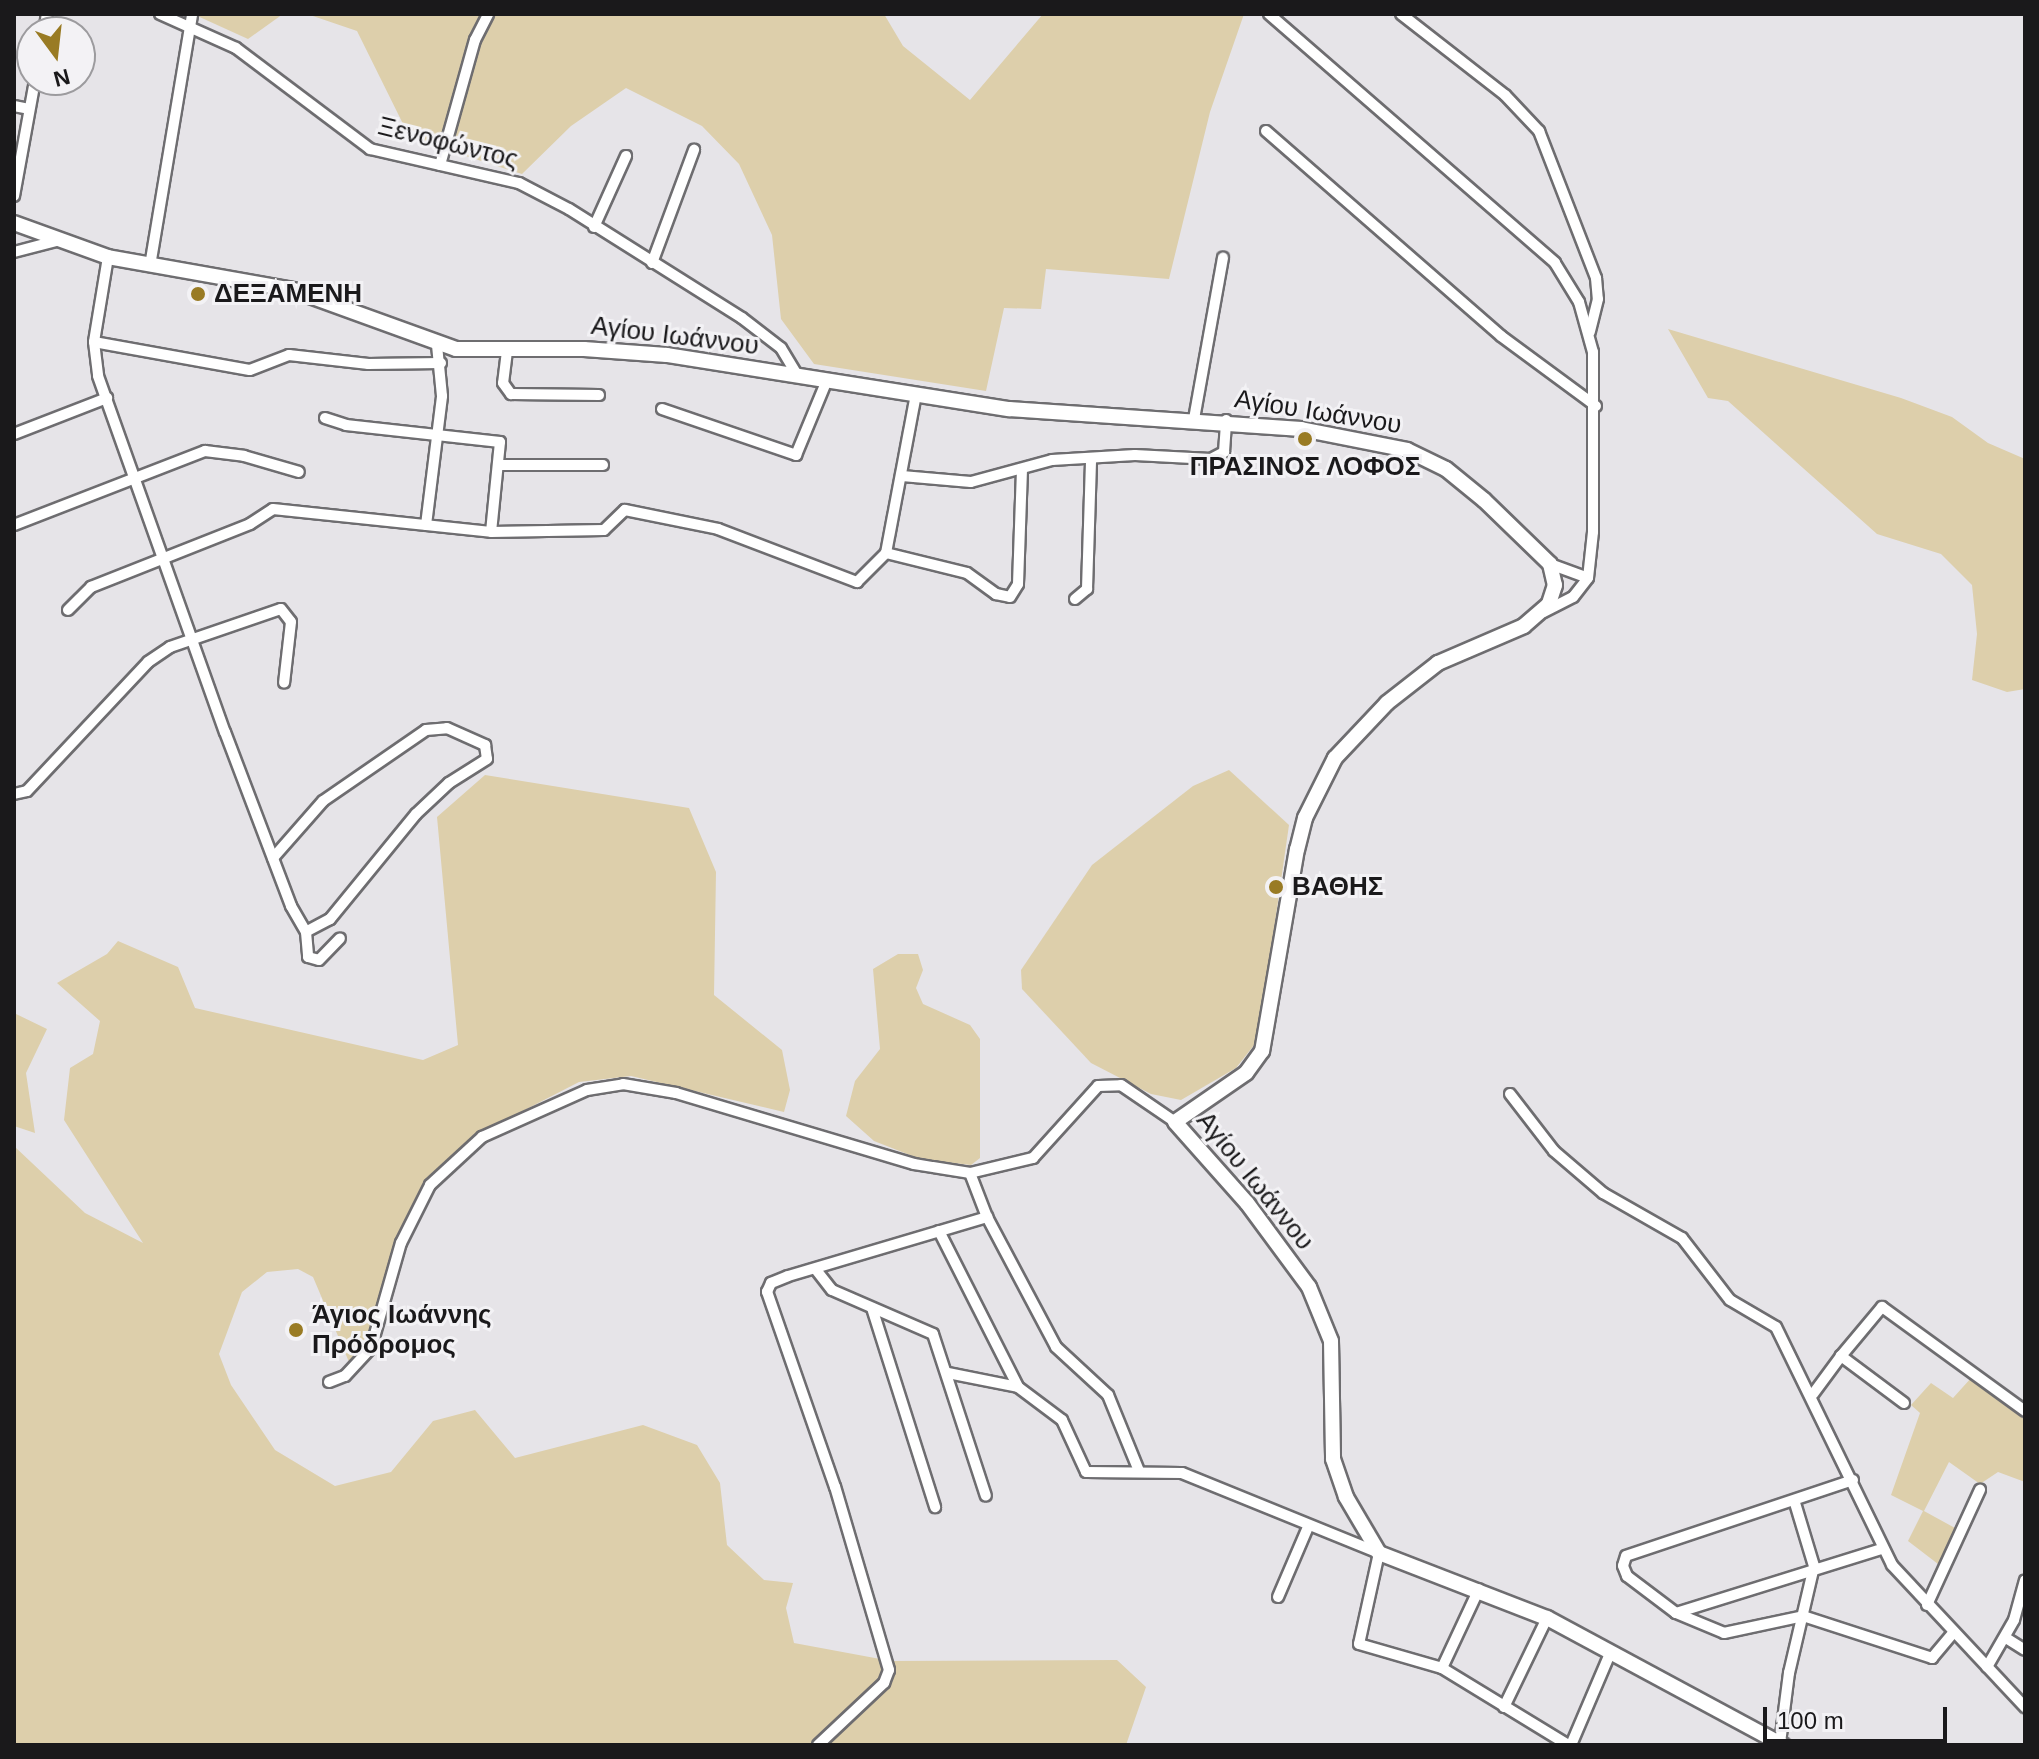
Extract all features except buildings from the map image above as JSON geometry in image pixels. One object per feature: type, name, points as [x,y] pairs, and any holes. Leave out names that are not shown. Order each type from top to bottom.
[{"type":"street","name":"Ξενοφώντος","points":[[160,14],[236,48],[355,141],[393,156],[519,183],[751,325],[781,348],[797,375]]},
{"type":"street","points":[[150,266],[192,14]]},
{"type":"street","points":[[440,165],[475,40],[488,14]]},
{"type":"street","points":[[1269,14],[1555,263],[1567,278],[1589,332],[1596,406],[1588,578],[1573,597],[1543,613]]},
{"type":"street","points":[[1401,14],[1505,95],[1539,131],[1596,278],[1598,299],[1589,332]]},
{"type":"street","points":[[14,196],[32,96]]},
{"type":"street","points":[[14,106],[29,109]]},
{"type":"street","points":[[1266,131],[1501,336],[1596,406]]},
{"type":"street","points":[[652,263],[694,150]]},
{"type":"street","points":[[594,227],[626,156]]},
{"type":"street","name":"Αγίου Ιωάννου","points":[[14,223],[56,241],[108,257],[293,290],[437,345],[507,351],[653,354],[1085,417],[1226,420],[1359,439],[1428,459],[1484,500],[1550,564]]},
{"type":"street","points":[[14,252],[56,241]]},
{"type":"street","points":[[108,257],[94,342],[107,398],[134,478],[273,858],[299,925],[306,932],[305,946],[313,961],[340,938]]},
{"type":"street","points":[[1194,419],[1223,258]]},
{"type":"street","points":[[94,342],[250,370],[289,355],[368,364],[441,363]]},
{"type":"street","points":[[426,525],[438,435],[441,363],[437,345]]},
{"type":"street","points":[[507,351],[503,383],[511,394],[599,395]]},
{"type":"street","points":[[662,409],[796,455],[827,380]]},
{"type":"street","points":[[68,610],[91,587],[250,524],[273,509],[491,532],[596,531],[625,510],[718,529],[852,583],[886,553],[916,394]]},
{"type":"street","points":[[14,434],[107,398]]},
{"type":"street","points":[[325,418],[346,425],[500,442],[502,465],[491,532]]},
{"type":"street","points":[[902,476],[971,482],[1022,471],[1039,462],[1218,457],[1224,452],[1226,420]]},
{"type":"street","points":[[14,525],[205,451],[244,456],[299,472]]},
{"type":"street","points":[[1075,599],[1087,589],[1091,459]]},
{"type":"street","points":[[502,465],[603,465]]},
{"type":"street","points":[[886,553],[967,573],[996,594],[1010,597],[1018,584],[1022,471]]},
{"type":"street","points":[[1543,613],[1554,593],[1550,564],[1588,578]]},
{"type":"street","points":[[14,794],[27,791],[148,662],[192,639],[281,609],[291,622],[284,683]]},
{"type":"street","name":"Αγίου Ιωάννου","points":[[1379,1553],[1346,1497],[1333,1459],[1331,1341],[1309,1287],[1247,1203],[1175,1122],[1246,1073],[1262,1051],[1297,849],[1305,818],[1335,758],[1387,703],[1438,663],[1524,626],[1543,613]]},
{"type":"street","points":[[273,858],[323,801],[426,730],[447,728],[490,751],[487,759],[449,783],[416,814],[330,919],[306,932]]},
{"type":"street","points":[[329,1382],[345,1376],[371,1348],[401,1243],[430,1185],[482,1137],[587,1090],[623,1084],[676,1093],[914,1164],[970,1173],[1033,1158],[1098,1086],[1121,1085],[1175,1122]]},
{"type":"street","points":[[1510,1094],[1554,1151],[1603,1193],[1682,1238],[1730,1300],[1776,1327],[1813,1394],[1882,1549],[1927,1605],[2025,1707]]},
{"type":"street","points":[[970,1173],[987,1217],[1056,1347],[1108,1395],[1139,1471]]},
{"type":"street","points":[[818,1745],[884,1683],[889,1670],[835,1487],[767,1292],[771,1283],[987,1217]]},
{"type":"street","points":[[939,1231],[1018,1387]]},
{"type":"street","points":[[817,1271],[832,1290],[933,1334],[986,1496]]},
{"type":"street","points":[[1813,1394],[1882,1307],[2025,1411]]},
{"type":"street","points":[[872,1308],[935,1507]]},
{"type":"street","points":[[1841,1356],[1904,1403]]},
{"type":"street","points":[[948,1373],[1018,1387],[1062,1420],[1086,1472],[1182,1473],[1308,1527],[1479,1589],[1547,1618],[1782,1744],[1814,1566],[1795,1503]]},
{"type":"street","points":[[1853,1480],[1795,1503],[1626,1556],[1627,1576],[1676,1613],[1724,1633],[1803,1616],[1932,1658],[1954,1632]]},
{"type":"street","points":[[1927,1605],[1980,1490]]},
{"type":"street","points":[[1278,1597],[1308,1527]]},
{"type":"street","points":[[1676,1613],[1814,1566],[1882,1549]]},
{"type":"street","points":[[1379,1553],[1356,1640],[1442,1668],[1569,1745],[1611,1651]]},
{"type":"street","points":[[1987,1667],[2006,1638],[2025,1580]]},
{"type":"street","points":[[1442,1668],[1479,1589]]},
{"type":"street","points":[[1504,1707],[1547,1618]]},
{"type":"street","points":[[2006,1638],[2025,1650]]},
{"type":"shaded area","points":[[193,14],[283,14],[248,39]]},
{"type":"shaded area","points":[[307,14],[884,14],[903,46],[970,100],[1043,14],[1244,14],[1210,112],[1169,279],[1046,269],[1041,309],[1004,308],[986,391],[814,364],[781,319],[772,235],[739,164],[702,126],[626,88],[571,126],[522,174],[410,138],[357,31]]},
{"type":"shaded area","points":[[1668,329],[1901,398],[1952,417],[1988,443],[2025,459],[2025,689],[2007,692],[1972,680],[1977,634],[1972,585],[1941,554],[1877,534],[1728,401],[1708,398]]},
{"type":"shaded area","points":[[1229,770],[1289,825],[1258,1040],[1236,1068],[1181,1100],[1151,1094],[1091,1063],[1022,989],[1021,970],[1092,865],[1193,786]]},
{"type":"shaded area","points":[[485,775],[689,808],[716,872],[714,995],[782,1050],[790,1090],[784,1112],[631,1076],[579,1082],[511,1117],[459,1154],[416,1202],[364,1357],[349,1362],[313,1277],[298,1269],[267,1272],[242,1292],[219,1354],[231,1385],[275,1450],[335,1486],[391,1472],[433,1421],[475,1410],[515,1458],[643,1425],[697,1445],[720,1483],[727,1545],[764,1580],[793,1583],[786,1608],[794,1643],[891,1661],[1117,1660],[1146,1687],[1126,1745],[14,1745],[14,1146],[85,1213],[143,1243],[64,1120],[70,1068],[93,1054],[100,1021],[57,983],[107,954],[118,941],[178,967],[195,1008],[423,1060],[458,1045],[437,817]]},
{"type":"shaded area","points":[[898,954],[918,954],[923,970],[916,988],[923,1004],[970,1025],[980,1039],[980,1158],[971,1165],[920,1159],[874,1141],[846,1116],[855,1081],[880,1049],[873,969]]},
{"type":"shaded area","points":[[14,1013],[47,1029],[26,1073],[35,1133],[14,1126]]},
{"type":"shaded area","points":[[1972,1377],[2025,1420],[2025,1482],[1998,1472],[1980,1484],[1949,1462],[1924,1511],[1955,1528],[1938,1564],[1908,1541],[1923,1511],[1891,1495],[1920,1413],[1911,1405],[1931,1383],[1953,1398]]},
{"type":"place","name":"ΔΕΞΑΜΕΝΗ","points":[[198,294]]},
{"type":"place","name":"ΠΡΑΣΙΝΟΣ ΛΟΦΟΣ","points":[[1305,439]]},
{"type":"place","name":"ΒΑΘΗΣ","points":[[1276,887]]},
{"type":"place","name":"Άγιος Ιωάννης Πρόδρομος","points":[[296,1330]]}]
